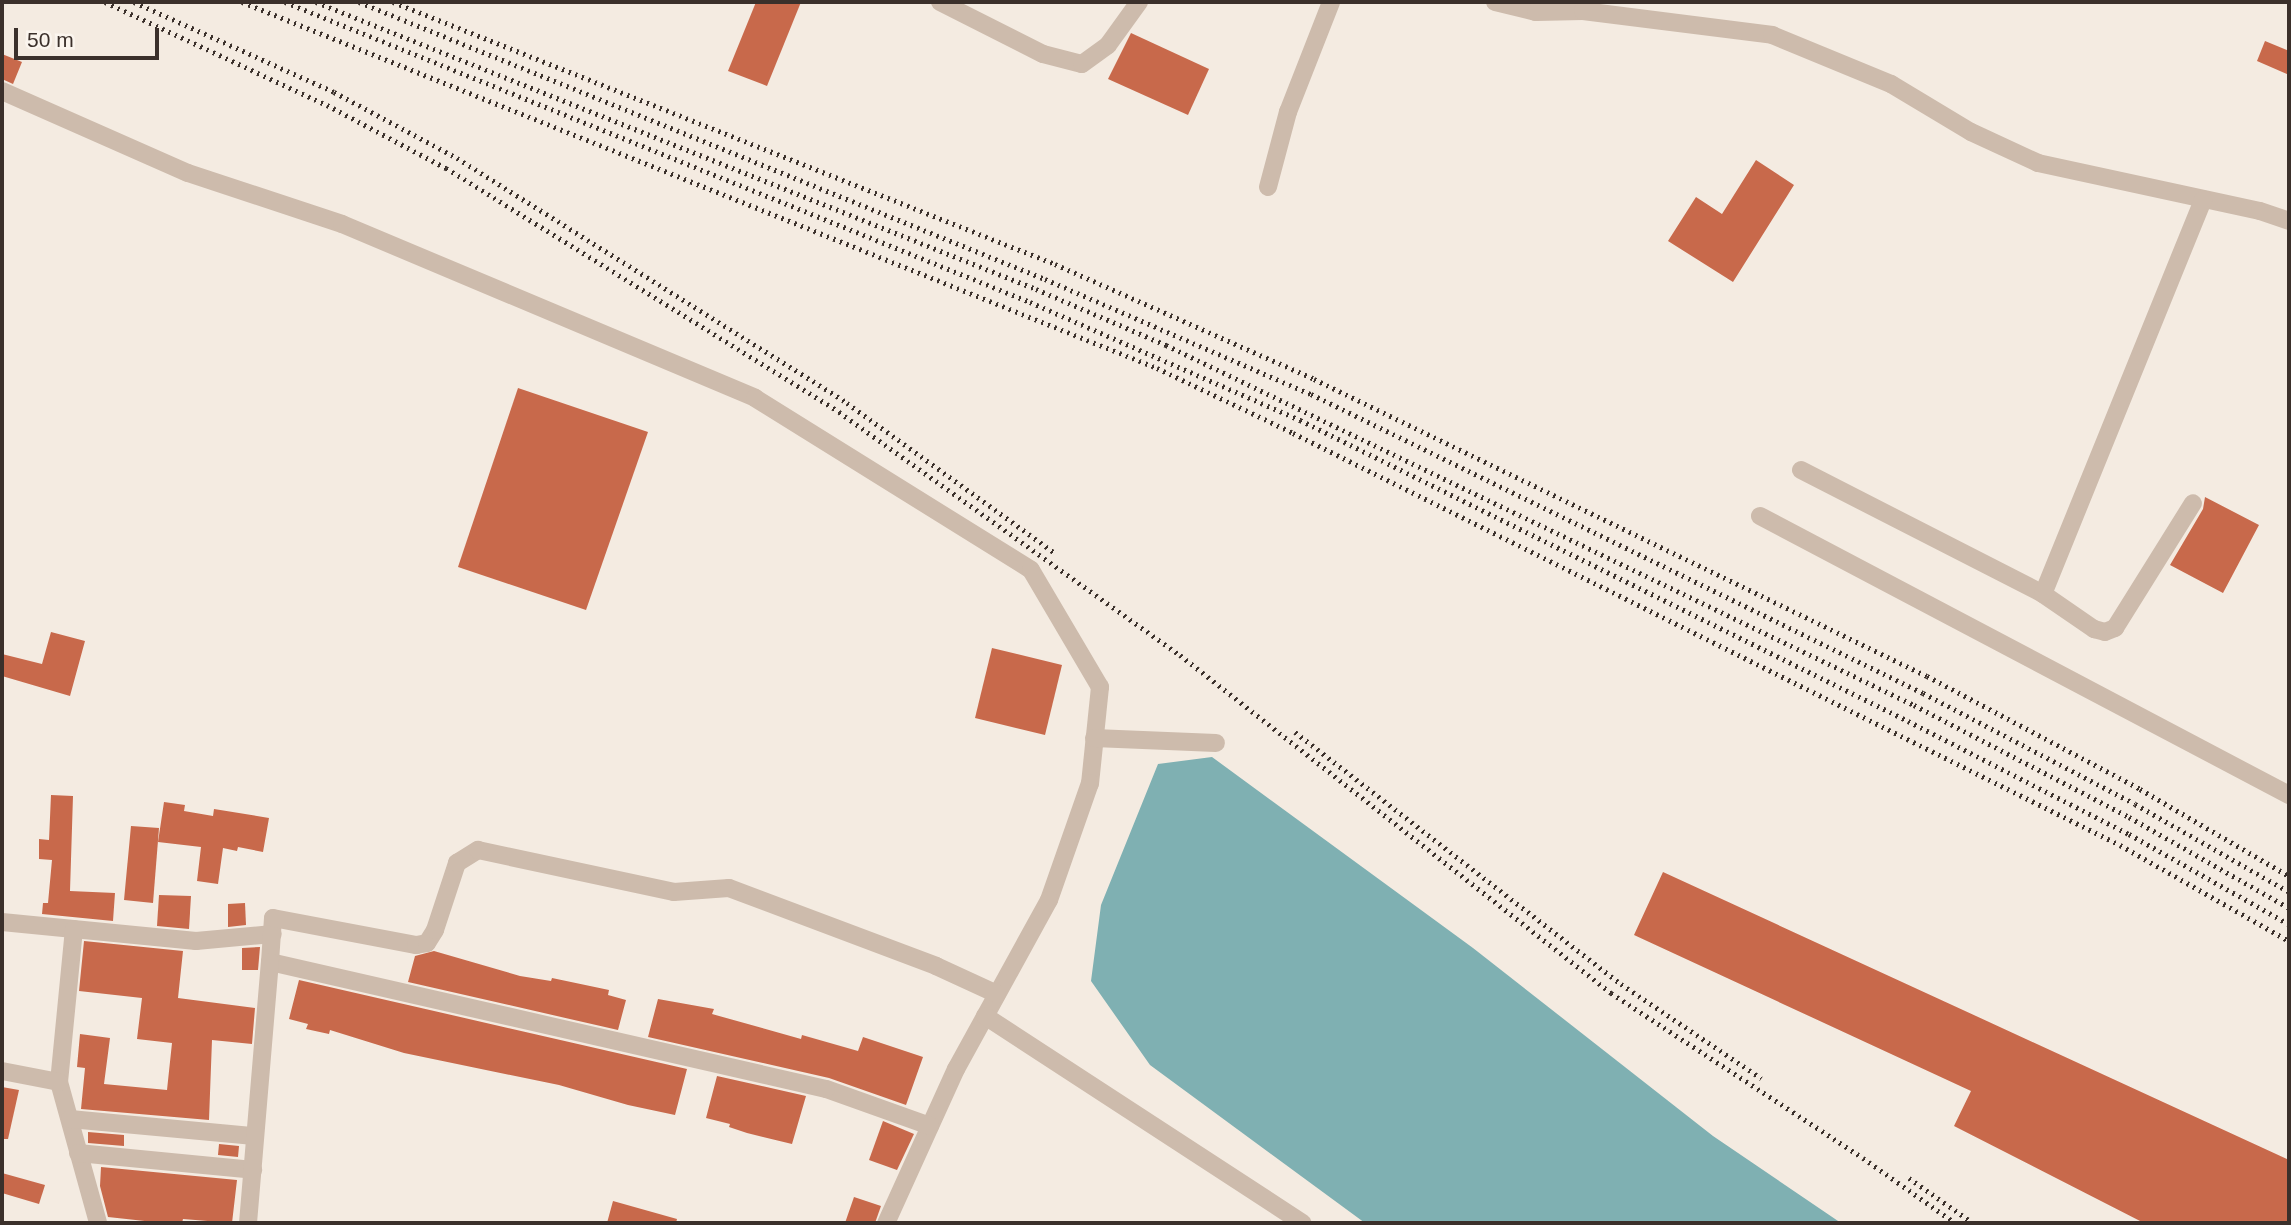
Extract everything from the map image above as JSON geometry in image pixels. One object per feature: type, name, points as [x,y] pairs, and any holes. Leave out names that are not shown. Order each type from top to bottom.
[{"type":"street","points":[[940,2],[1043,54],[1082,64],[1108,45],[1139,2]]},
{"type":"street","points":[[1268,187],[1288,112],[1331,2]]},
{"type":"street","points":[[1495,2],[1536,12],[1583,11],[1772,35],[1891,84],[1971,132],[2038,163],[2260,211],[2289,221]]},
{"type":"street","points":[[1643,2],[1647,20]]},
{"type":"street","points":[[2,91],[188,173],[342,224],[755,398],[1031,570],[1100,687],[1090,783],[1049,900],[985,1016],[930,1126],[886,1223]]},
{"type":"street","points":[[2043,594],[2203,199]]},
{"type":"street","points":[[1801,470],[2043,594],[2094,629],[2105,632],[2115,628],[2193,503]]},
{"type":"street","points":[[1760,516],[2289,795]]},
{"type":"street","points":[[1094,738],[1216,743]]},
{"type":"street","points":[[248,1223],[273,918],[416,945],[427,943],[435,930],[457,863],[478,850],[674,892],[729,887],[936,966],[997,994]]},
{"type":"street","points":[[2,922],[196,941],[272,934]]},
{"type":"street","points":[[74,929],[59,1082],[98,1223]]},
{"type":"street","points":[[270,962],[762,1077],[825,1089],[930,1126]]},
{"type":"street","points":[[985,1016],[1289,1220]]},
{"type":"street","points":[[2,1072],[59,1082]]},
{"type":"street","points":[[70,1119],[254,1136]]},
{"type":"street","points":[[78,1153],[253,1170]]},
{"type":"water","points":[[1212,757],[1473,948],[1713,1136],[1841,1223],[1365,1223],[1150,1065],[1091,981],[1101,905],[1158,764]]},
{"type":"building","points":[[756,2],[801,2],[767,86],[728,71]]},
{"type":"building","points":[[1131,33],[1209,69],[1188,115],[1108,79]]},
{"type":"building","points":[[2265,41],[2289,51],[2289,75],[2257,61]]},
{"type":"building","points":[[2,54],[22,62],[13,84],[2,79]]},
{"type":"building","points":[[1756,160],[1794,185],[1733,282],[1668,241],[1696,197],[1722,214]]},
{"type":"building","points":[[518,388],[648,432],[586,610],[458,567]]},
{"type":"building","points":[[2205,497],[2259,525],[2223,593],[2170,565],[2203,509]]},
{"type":"building","points":[[51,632],[85,641],[70,696],[2,676],[2,654],[42,664]]},
{"type":"building","points":[[992,648],[1062,665],[1045,735],[975,718]]},
{"type":"building","points":[[51,795],[73,796],[70,891],[115,893],[113,921],[42,914],[43,903],[48,903],[52,860],[39,859],[39,839],[49,840]]},
{"type":"building","points":[[164,802],[185,805],[184,811],[213,816],[214,809],[269,818],[263,852],[238,847],[237,851],[223,848],[218,884],[197,881],[201,847],[158,842]]},
{"type":"building","points":[[131,826],[159,828],[153,903],[124,900]]},
{"type":"building","points":[[1663,872],[2289,1160],[2289,1223],[2144,1223],[1954,1126],[1971,1091],[1634,935]]},
{"type":"building","points":[[159,895],[191,896],[189,929],[157,926]]},
{"type":"building","points":[[245,903],[246,925],[228,927],[228,904]]},
{"type":"building","points":[[84,941],[183,951],[178,998],[255,1008],[252,1044],[212,1040],[209,1120],[81,1109],[85,1068],[77,1067],[80,1034],[110,1038],[104,1084],[167,1090],[172,1043],[137,1039],[142,998],[79,991]]},
{"type":"building","points":[[260,947],[258,970],[242,970],[242,948]]},
{"type":"building","points":[[434,951],[520,976],[551,981],[552,978],[609,990],[608,995],[626,1000],[618,1030],[408,982],[415,956]]},
{"type":"building","points":[[299,980],[687,1069],[675,1115],[559,1085],[404,1053],[330,1030],[329,1034],[306,1029],[308,1024],[289,1019]]},
{"type":"building","points":[[658,999],[714,1009],[712,1014],[801,1039],[802,1035],[858,1051],[863,1037],[923,1057],[906,1105],[829,1078],[648,1037]]},
{"type":"building","points":[[717,1076],[806,1096],[792,1144],[747,1133],[729,1127],[730,1124],[706,1118]]},
{"type":"building","points":[[2,1087],[19,1090],[8,1139],[2,1139]]},
{"type":"building","points":[[883,1121],[914,1134],[897,1170],[869,1160]]},
{"type":"building","points":[[88,1132],[124,1135],[124,1146],[88,1143]]},
{"type":"building","points":[[219,1144],[239,1146],[238,1157],[218,1155]]},
{"type":"building","points":[[101,1167],[237,1180],[232,1223],[183,1219],[182,1223],[163,1223],[108,1217],[100,1186]]},
{"type":"building","points":[[2,1173],[45,1185],[39,1204],[2,1193]]},
{"type":"building","points":[[854,1197],[881,1206],[875,1223],[845,1223]]},
{"type":"building","points":[[613,1201],[677,1219],[676,1223],[607,1223]]},
{"type":"railway","points":[[105,2],[327,105],[446,168],[839,412],[1180,655],[1611,993],[1863,1158],[1955,1223]]},
{"type":"railway","points":[[134,2],[334,92],[457,158],[847,403],[1056,554]]},
{"type":"railway","points":[[242,2],[1157,368],[1293,433],[2120,845],[2289,941]]},
{"type":"railway","points":[[285,2],[1030,302],[1300,420],[1908,721],[2129,834],[2289,924]]},
{"type":"railway","points":[[316,2],[1036,289],[1166,345],[1914,705],[2129,817],[2289,908]]},
{"type":"railway","points":[[359,2],[1045,279],[1311,394],[1923,693],[2135,804],[2289,892]]},
{"type":"railway","points":[[393,2],[1055,264],[1314,379],[1927,676],[2140,789],[2289,876]]},
{"type":"railway","points":[[1295,732],[1621,984],[1761,1078]]},
{"type":"railway","points":[[1909,1178],[1973,1223]]}]
